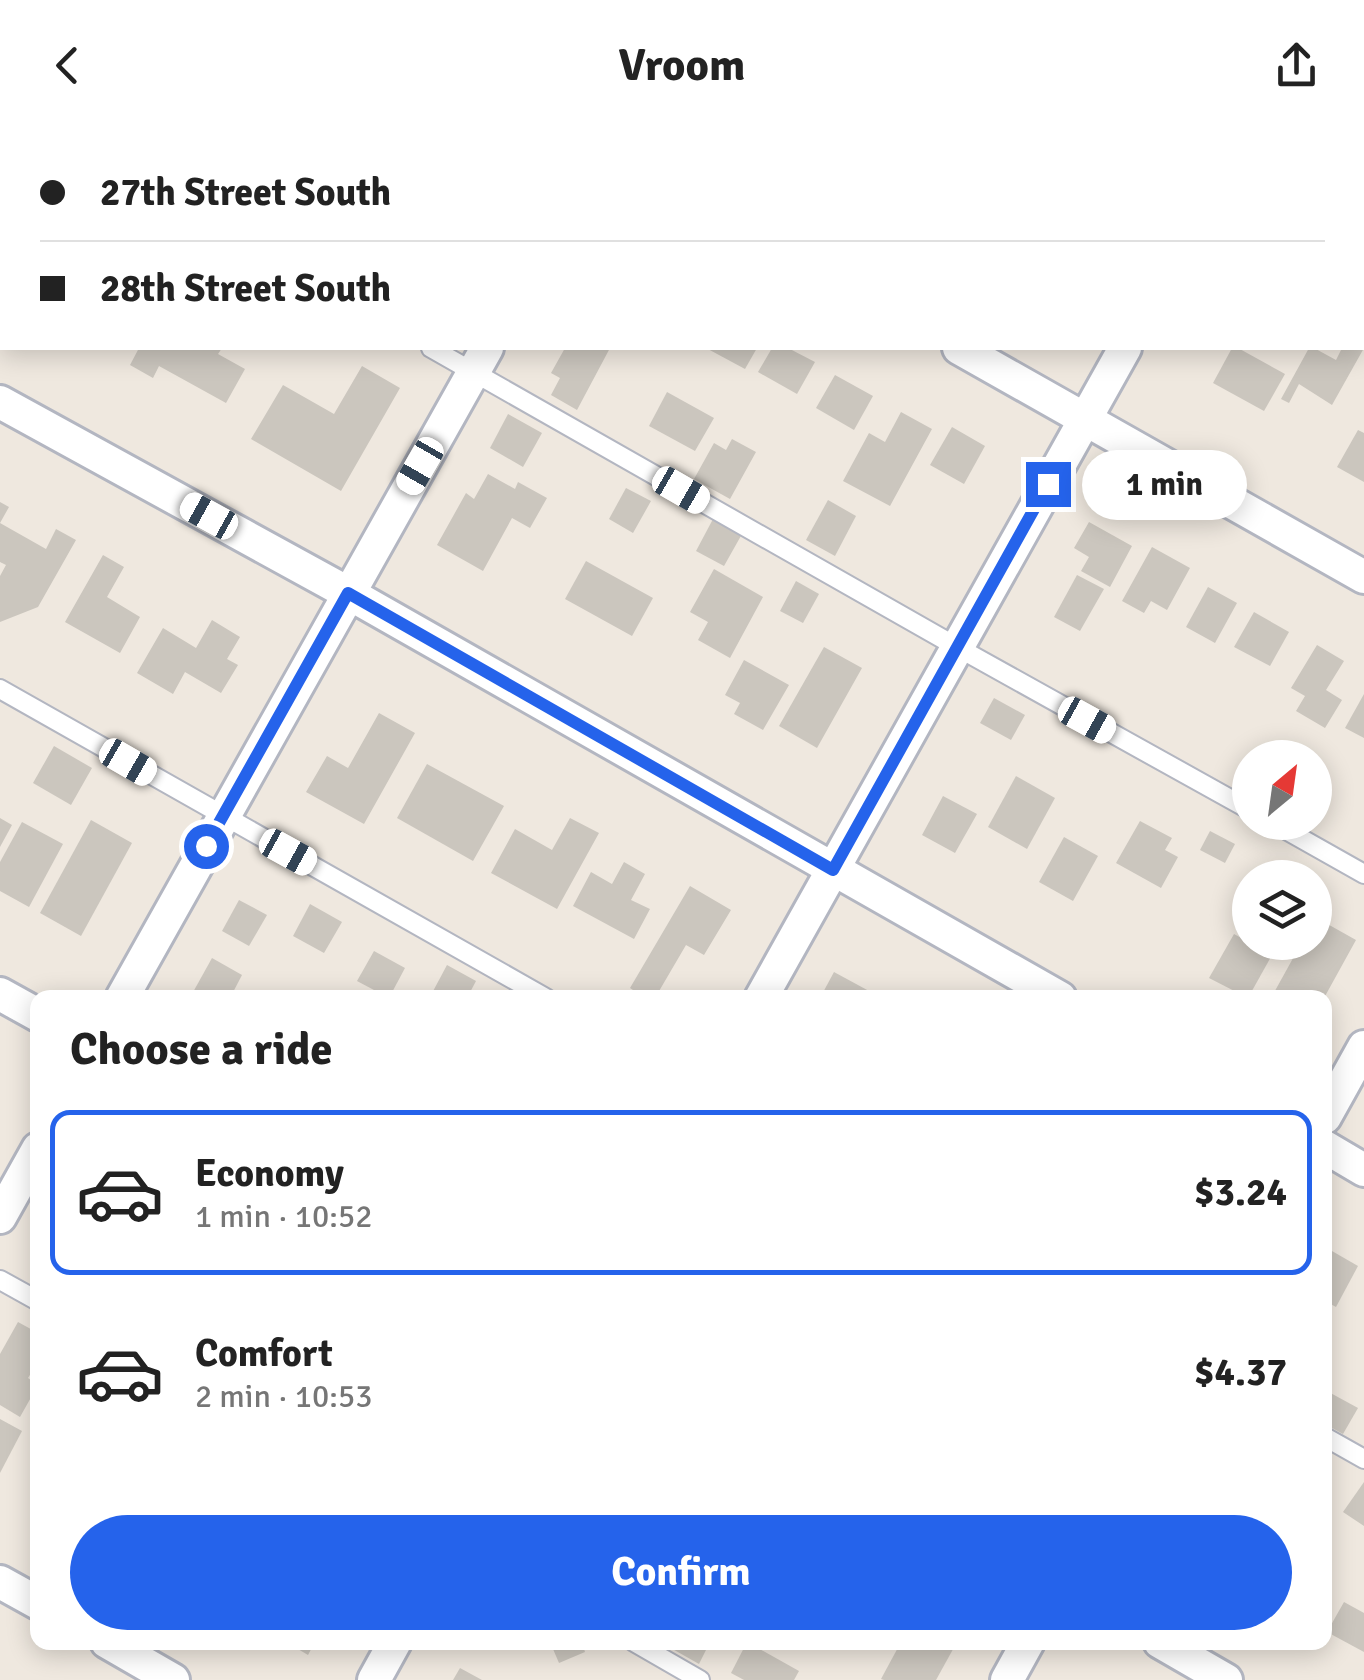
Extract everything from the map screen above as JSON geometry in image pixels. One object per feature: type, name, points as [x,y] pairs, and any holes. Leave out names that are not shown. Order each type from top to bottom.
[{"type":"street","points":[[963,350],[1364,577]]},
{"type":"street","points":[[766,990],[1124,350]]},
{"type":"street","points":[[126,990],[480,360]]},
{"type":"street","points":[[0,402],[348,593],[1046,990]]},
{"type":"street","points":[[0,994],[30,1011]]},
{"type":"street","points":[[1332,1105],[1364,1048]]},
{"type":"street","points":[[1332,1151],[1364,1170]]},
{"type":"street","points":[[0,1217],[30,1163]]},
{"type":"street","points":[[0,1582],[30,1599]]},
{"type":"street","points":[[121,1650],[173,1680]]},
{"type":"street","points":[[374,1680],[391,1650]]},
{"type":"street","points":[[1008,1680],[1024,1650]]},
{"type":"street","points":[[1174,1650],[1226,1680]]},
{"type":"lane","points":[[439,350],[480,360],[957,647],[1232,800]]},
{"type":"lane","points":[[0,689],[532,990]]},
{"type":"lane","points":[[1304,840],[1364,874]]},
{"type":"lane","points":[[0,1280],[30,1297]]},
{"type":"lane","points":[[1332,1441],[1364,1459]]},
{"type":"lane","points":[[648,1650],[700,1680]]},
{"type":"building","points":[[138,350],[221,350],[218,354],[245,369],[226,403],[159,366],[153,378],[130,365]]},
{"type":"building","points":[[564,350],[609,350],[577,410],[551,395],[560,378],[551,373]]},
{"type":"building","points":[[710,350],[756,350],[745,369]]},
{"type":"building","points":[[771,350],[792,350],[815,362],[797,394],[758,372]]},
{"type":"building","points":[[1231,350],[1242,350],[1285,374],[1264,411],[1213,383]]},
{"type":"building","points":[[1308,350],[1318,350],[1336,360],[1341,350],[1363,350],[1332,405],[1299,384],[1289,403],[1281,399]]},
{"type":"building","points":[[362,366],[400,388],[341,491],[251,439],[283,385],[334,414]]},
{"type":"building","points":[[835,375],[873,396],[854,430],[816,408]]},
{"type":"building","points":[[667,392],[714,418],[695,451],[649,426]]},
{"type":"building","points":[[901,412],[932,429],[890,506],[843,481],[869,433],[885,442]]},
{"type":"building","points":[[508,414],[542,433],[523,467],[490,448]]},
{"type":"building","points":[[952,427],[985,446],[964,484],[930,465]]},
{"type":"building","points":[[1358,430],[1364,433],[1364,482],[1337,467]]},
{"type":"building","points":[[732,439],[756,452],[730,499],[694,479],[714,443],[726,450]]},
{"type":"building","points":[[488,474],[515,489],[518,482],[547,498],[530,528],[512,518],[483,571],[437,545],[466,493],[474,499]]},
{"type":"building","points":[[626,488],[651,501],[633,533],[609,519]]},
{"type":"building","points":[[828,500],[856,516],[835,556],[806,540]]},
{"type":"building","points":[[0,502],[9,507],[0,523]]},
{"type":"building","points":[[713,519],[742,534],[724,566],[696,551]]},
{"type":"building","points":[[1089,522],[1132,546],[1110,587],[1081,571],[1089,557],[1074,548]]},
{"type":"building","points":[[0,523],[46,549],[56,529],[76,540],[38,607],[0,622],[0,576],[6,565],[0,562]]},
{"type":"building","points":[[1152,547],[1190,568],[1167,610],[1151,601],[1144,613],[1122,601]]},
{"type":"building","points":[[103,555],[124,567],[107,597],[140,617],[120,653],[65,622]]},
{"type":"building","points":[[586,561],[653,598],[632,636],[565,599]]},
{"type":"building","points":[[714,569],[763,597],[730,658],[698,640],[708,622],[690,612]]},
{"type":"building","points":[[1077,575],[1104,589],[1080,631],[1054,617]]},
{"type":"building","points":[[796,581],[819,594],[803,623],[780,611]]},
{"type":"building","points":[[1208,587],[1237,603],[1215,643],[1186,627]]},
{"type":"building","points":[[1254,612],[1289,632],[1270,666],[1234,647]]},
{"type":"building","points":[[212,620],[240,637],[227,659],[238,665],[221,693],[185,672],[173,694],[137,673],[163,628],[196,648]]},
{"type":"building","points":[[1317,645],[1344,661],[1326,690],[1342,700],[1325,728],[1296,711],[1305,696],[1291,688]]},
{"type":"building","points":[[824,647],[862,668],[817,748],[779,726]]},
{"type":"building","points":[[744,660],[789,685],[763,730],[734,714],[740,703],[725,695]]},
{"type":"building","points":[[1364,694],[1364,738],[1345,728]]},
{"type":"building","points":[[994,698],[1025,715],[1011,740],[980,723]]},
{"type":"building","points":[[379,713],[415,733],[364,824],[306,792],[327,756],[348,768]]},
{"type":"building","points":[[54,746],[92,768],[71,805],[33,783]]},
{"type":"building","points":[[427,764],[504,806],[473,861],[397,818]]},
{"type":"building","points":[[1016,776],[1055,798],[1027,849],[988,827]]},
{"type":"building","points":[[943,796],[977,814],[955,853],[922,835]]},
{"type":"building","points":[[0,818],[12,825],[0,847]]},
{"type":"building","points":[[570,818],[599,833],[557,909],[491,873],[515,829],[552,850]]},
{"type":"building","points":[[91,820],[132,843],[81,936],[40,913]]},
{"type":"building","points":[[1140,821],[1172,838],[1165,850],[1178,857],[1161,888],[1116,863]]},
{"type":"building","points":[[22,822],[63,844],[29,907],[0,891],[0,862]]},
{"type":"building","points":[[1210,831],[1235,844],[1225,863],[1200,850]]},
{"type":"building","points":[[1064,837],[1098,856],[1073,901],[1039,882]]},
{"type":"building","points":[[624,862],[645,874],[631,900],[650,909],[634,939],[573,906],[591,872],[612,884]]},
{"type":"building","points":[[690,886],[731,910],[704,955],[686,945],[660,990],[630,988]]},
{"type":"building","points":[[239,900],[267,915],[249,946],[222,931]]},
{"type":"building","points":[[310,904],[342,922],[324,953],[293,936]]},
{"type":"building","points":[[1332,927],[1356,940],[1328,990],[1275,990],[1292,960],[1332,960]]},
{"type":"building","points":[[1232,938],[1232,960],[1269,960],[1252,990],[1232,990],[1209,978]]},
{"type":"building","points":[[374,951],[405,968],[393,990],[374,990],[357,981]]},
{"type":"building","points":[[212,958],[242,975],[234,990],[194,990]]},
{"type":"building","points":[[447,965],[476,981],[471,990],[434,990]]},
{"type":"building","points":[[834,972],[867,990],[824,990]]},
{"type":"building","points":[[1332,1251],[1358,1266],[1336,1307],[1332,1305]]},
{"type":"building","points":[[18,1322],[30,1329],[30,1399],[20,1417],[0,1405],[0,1354]]},
{"type":"building","points":[[1332,1394],[1358,1408],[1343,1434],[1332,1428]]},
{"type":"building","points":[[0,1419],[22,1431],[0,1473]]},
{"type":"building","points":[[1364,1482],[1364,1526],[1343,1512]]},
{"type":"building","points":[[1344,1602],[1364,1613],[1364,1652],[1332,1635],[1332,1623]]},
{"type":"building","points":[[553,1650],[584,1650],[585,1652],[559,1663]]},
{"type":"building","points":[[674,1650],[706,1650],[699,1664]]},
{"type":"building","points":[[743,1650],[761,1650],[799,1671],[794,1680],[744,1680],[731,1673]]},
{"type":"building","points":[[897,1650],[953,1650],[936,1680],[881,1679]]},
{"type":"building","points":[[460,1668],[482,1680],[453,1680]]},
{"type":"route","points":[[206,846],[348,593],[833,870],[1048,484]]}]
